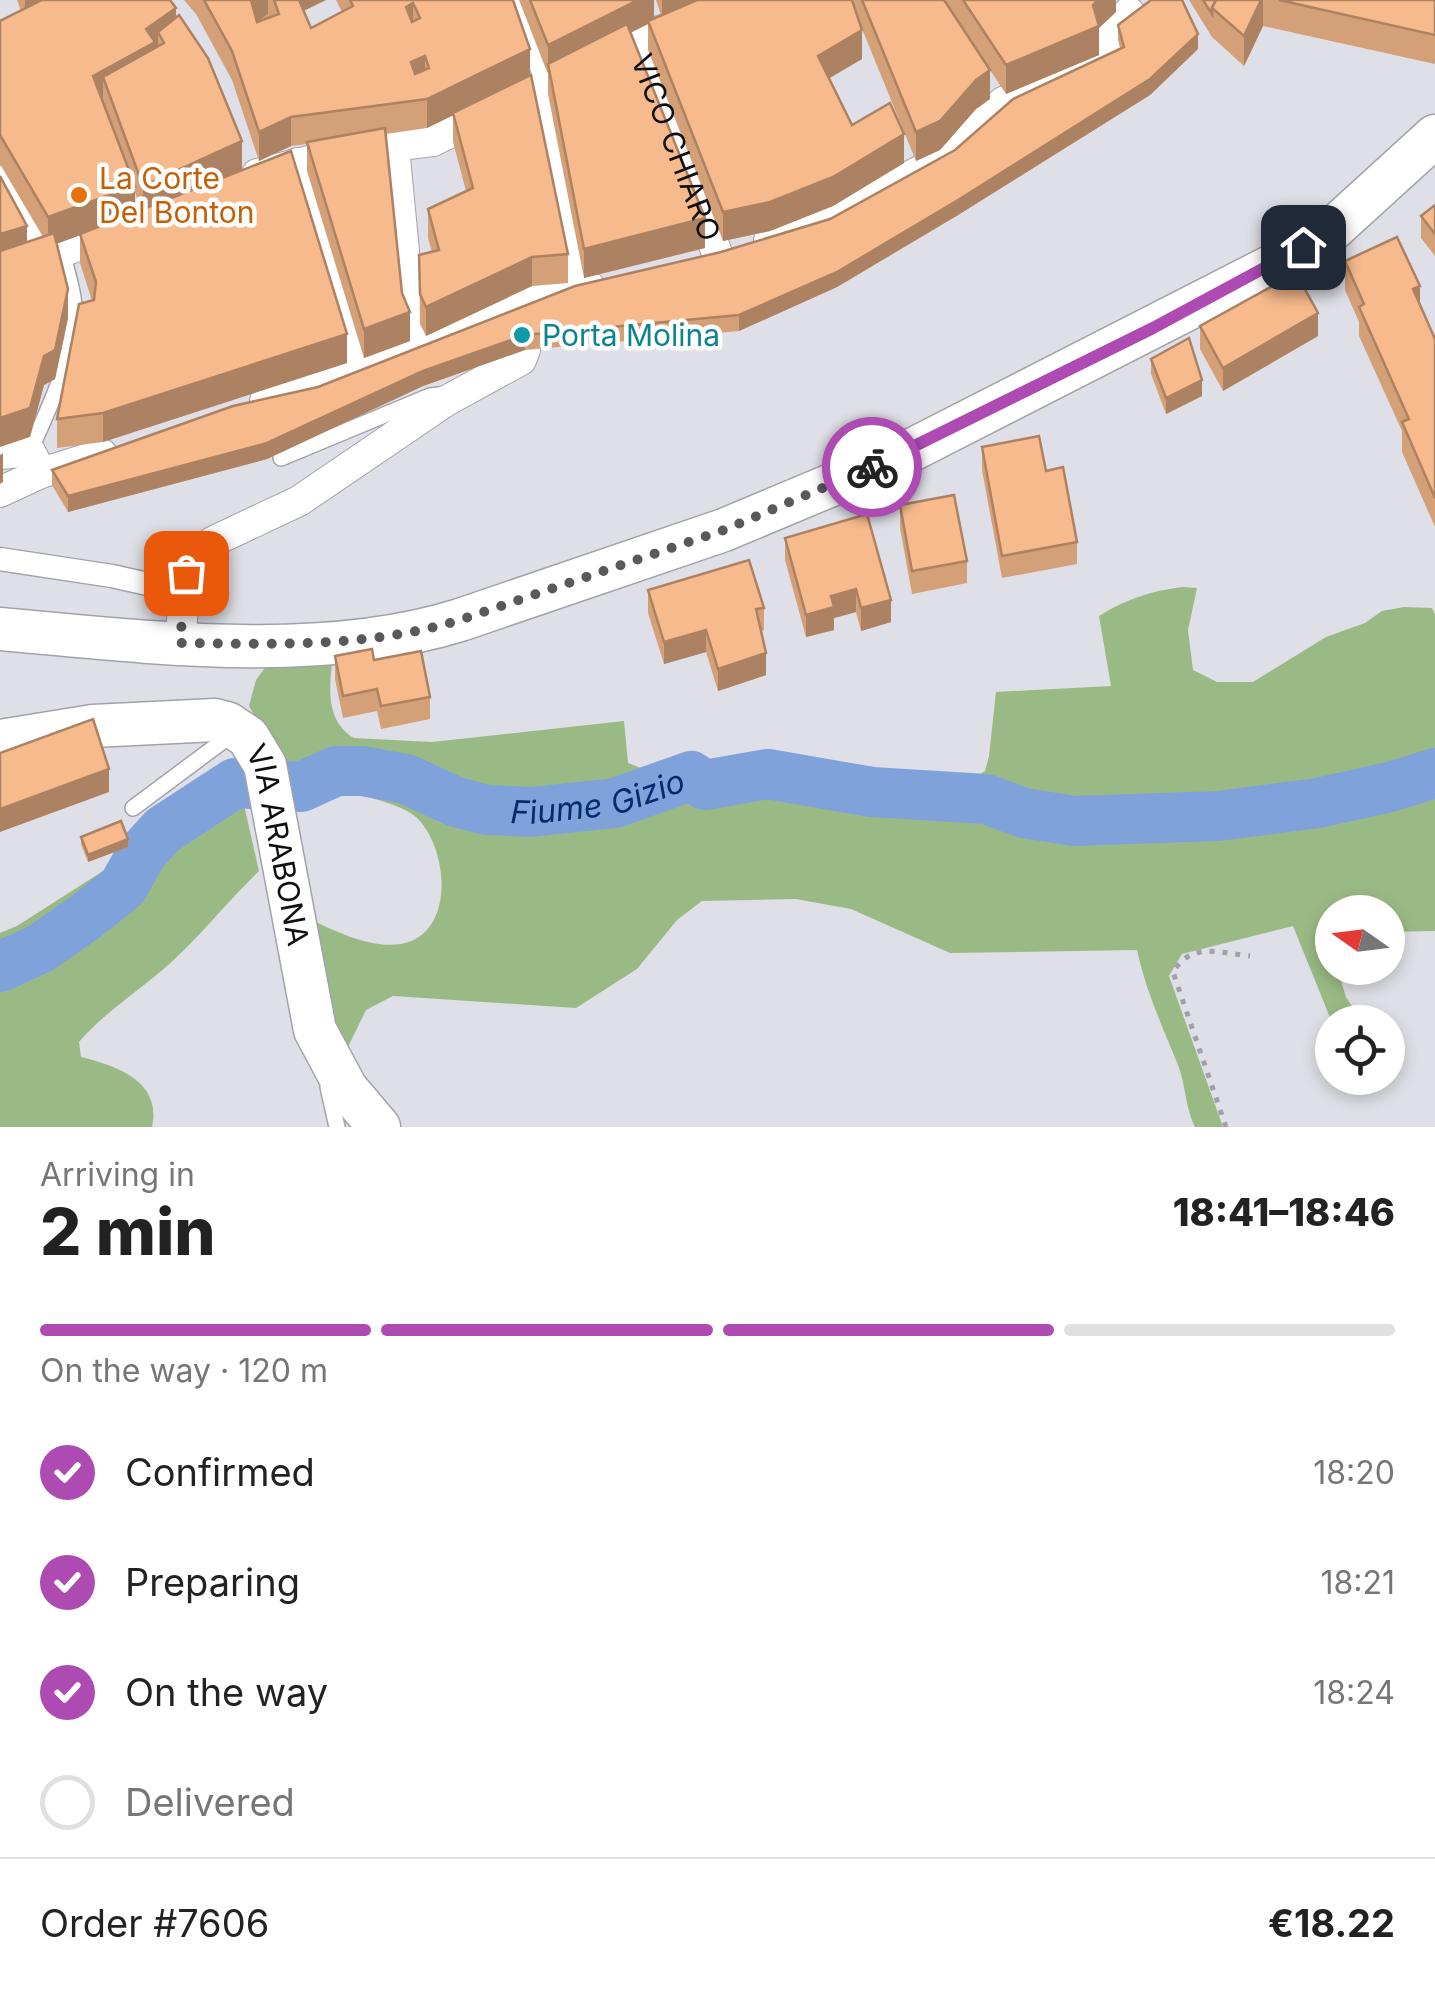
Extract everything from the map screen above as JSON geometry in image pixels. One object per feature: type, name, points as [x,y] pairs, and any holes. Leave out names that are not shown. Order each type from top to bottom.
[{"type":"main road","points":[[0,630],[180,643],[374,640],[420,633],[724,530],[898,457],[1274,265],[1332,229],[1435,136]]},
{"type":"main road","name":"VIA ARABONA","points":[[0,741],[93,726],[215,720],[238,730],[258,749],[315,1030],[346,1088],[379,1127]]},
{"type":"street","points":[[240,141],[244,180],[350,151],[433,141],[634,40],[745,0]]},
{"type":"street","points":[[688,262],[776,238],[838,213],[943,158],[1003,102],[1111,60],[1102,39],[1132,4]]},
{"type":"street","name":"VICO CHIARO","points":[[634,40],[717,253]]},
{"type":"street","points":[[984,72],[1003,102]]},
{"type":"street","points":[[542,87],[578,288]]},
{"type":"street","points":[[394,148],[411,322],[421,347]]},
{"type":"street","points":[[297,163],[360,370]]},
{"type":"street","points":[[0,181],[51,255]]},
{"type":"street","points":[[0,272],[146,223]]},
{"type":"street","points":[[243,407],[317,386],[421,347],[519,327],[578,288],[610,281]]},
{"type":"street","points":[[180,643],[190,562],[205,547],[299,501],[446,401],[521,360],[519,327]]},
{"type":"street","points":[[0,492],[24,459],[136,442]]},
{"type":"street","points":[[0,558],[184,592]]},
{"type":"lane","points":[[512,0],[542,87]]},
{"type":"lane","points":[[24,459],[60,378],[72,327],[72,292],[51,255]]},
{"type":"lane","points":[[281,458],[430,396],[440,395],[446,401]]},
{"type":"lane","points":[[133,808],[238,730]]},
{"type":"lane","points":[[315,1030],[336,1127]]},
{"type":"path","points":[[1226,1127],[1173,972],[1183,958],[1205,951],[1250,956]]},
{"type":"green space","points":[[1197,588],[1188,630],[1193,670],[1217,682],[1253,682],[1326,637],[1365,623],[1382,611],[1432,608],[1435,615],[1435,931],[1405,932],[1405,895],[1315,895],[1315,980],[1293,926],[1182,954],[1169,976],[1223,1127],[1195,1127],[1181,1073],[1137,950],[950,953],[851,909],[796,899],[702,901],[677,920],[637,969],[576,1008],[393,996],[366,1010],[346,1051],[326,1025],[305,917],[364,941],[401,944],[419,937],[431,924],[439,908],[440,868],[427,831],[416,817],[397,806],[350,794],[283,803],[261,727],[249,706],[256,680],[269,662],[333,657],[331,702],[338,722],[354,738],[432,742],[624,721],[628,763],[657,774],[735,761],[765,762],[804,773],[907,787],[926,779],[949,785],[969,782],[985,771],[996,692],[1111,686],[1099,616],[1160,591]]},
{"type":"green space","points":[[234,761],[259,871],[171,962],[79,1042],[81,1057],[122,1071],[143,1087],[153,1111],[152,1127],[0,1127],[0,933],[117,862],[160,820]]},
{"type":"green space","points":[[1317,985],[1342,985],[1351,1005],[1325,1005]]},
{"type":"building","points":[[42,0],[170,0],[176,8],[146,29],[155,42],[93,76],[135,186],[48,217],[0,135],[0,21]]},
{"type":"building","points":[[204,0],[251,0],[257,22],[279,14],[274,0],[299,0],[311,28],[353,6],[350,0],[513,0],[530,49],[427,99],[291,117],[259,132],[232,51]],"holes":[[[413,3],[420,18],[412,22],[406,7]],[[425,56],[429,68],[415,74],[411,62]]]},
{"type":"building","points":[[530,0],[638,0],[548,45]]},
{"type":"building","points":[[697,0],[852,0],[862,30],[818,56],[852,125],[890,103],[904,134],[833,177],[770,202],[723,212],[648,21]]},
{"type":"building","points":[[862,0],[944,0],[990,70],[940,121],[916,132]]},
{"type":"building","points":[[963,0],[1098,0],[1093,5],[1099,26],[1006,65]]},
{"type":"building","points":[[1151,0],[1182,0],[1198,34],[1150,79],[837,272],[739,315],[525,335],[423,371],[267,443],[68,496],[52,470],[233,406],[318,387],[575,286],[721,252],[830,219],[955,150],[1013,99],[1124,47],[1118,25]]},
{"type":"building","points":[[1203,0],[1216,0],[1212,14]]},
{"type":"building","points":[[1216,0],[1261,0],[1244,36],[1212,8]]},
{"type":"building","points":[[1279,0],[1435,0],[1435,35]]},
{"type":"building","points":[[179,15],[208,58],[242,141],[143,186],[103,77],[164,43],[158,32]]},
{"type":"building","points":[[627,24],[705,218],[584,249],[548,64]]},
{"type":"building","points":[[531,75],[568,254],[532,257],[426,307],[420,294],[419,255],[439,250],[428,209],[473,188],[453,113]]},
{"type":"building","points":[[385,128],[402,293],[410,312],[364,329],[307,142]]},
{"type":"building","points":[[291,151],[347,334],[103,413],[57,419],[79,304],[94,300],[96,282],[80,234]]},
{"type":"building","points":[[0,176],[27,226],[0,234]]},
{"type":"building","points":[[1435,205],[1435,234],[1421,216]]},
{"type":"building","points":[[54,233],[68,289],[55,350],[44,356],[30,408],[0,418],[0,251]]},
{"type":"building","points":[[1397,237],[1420,286],[1413,289],[1435,339],[1435,498],[1402,422],[1409,419],[1359,307],[1364,304],[1345,261]]},
{"type":"building","points":[[1296,273],[1318,313],[1223,368],[1200,326]]},
{"type":"building","points":[[1189,338],[1202,380],[1166,398],[1151,359]]},
{"type":"building","points":[[1039,436],[1046,471],[1063,467],[1077,542],[1002,556],[982,447]]},
{"type":"building","points":[[954,495],[967,561],[912,571],[900,505]]},
{"type":"building","points":[[867,514],[891,600],[861,608],[856,589],[831,596],[834,607],[806,615],[785,538]]},
{"type":"building","points":[[749,560],[764,608],[756,609],[766,653],[718,669],[706,630],[664,642],[648,590]]},
{"type":"building","points":[[372,649],[374,660],[421,651],[430,697],[381,706],[377,689],[343,696],[335,656]]},
{"type":"building","points":[[93,719],[109,769],[0,809],[0,753]]},
{"type":"building","points":[[121,821],[128,839],[88,855],[81,837]]},
{"type":"waterway","name":"Fiume Gizio","points":[[0,967],[41,948],[84,918],[123,887],[142,853],[163,830],[235,783],[301,787],[336,771],[362,771],[406,779],[456,802],[487,810],[531,812],[615,803],[691,776],[705,785],[768,774],[872,792],[986,799],[1024,813],[1074,821],[1218,816],[1318,803],[1435,773]]},
{"type":"way so far","points":[[186,573],[180,643],[374,640],[420,633],[724,530],[872,467]]},
{"type":"place","name":"La Corte Del Bonton","points":[[79,195]]},
{"type":"place","name":"Porta Molina","points":[[522,335]]},
{"type":"route","points":[[872,467],[1153,328],[1303,247]]}]
